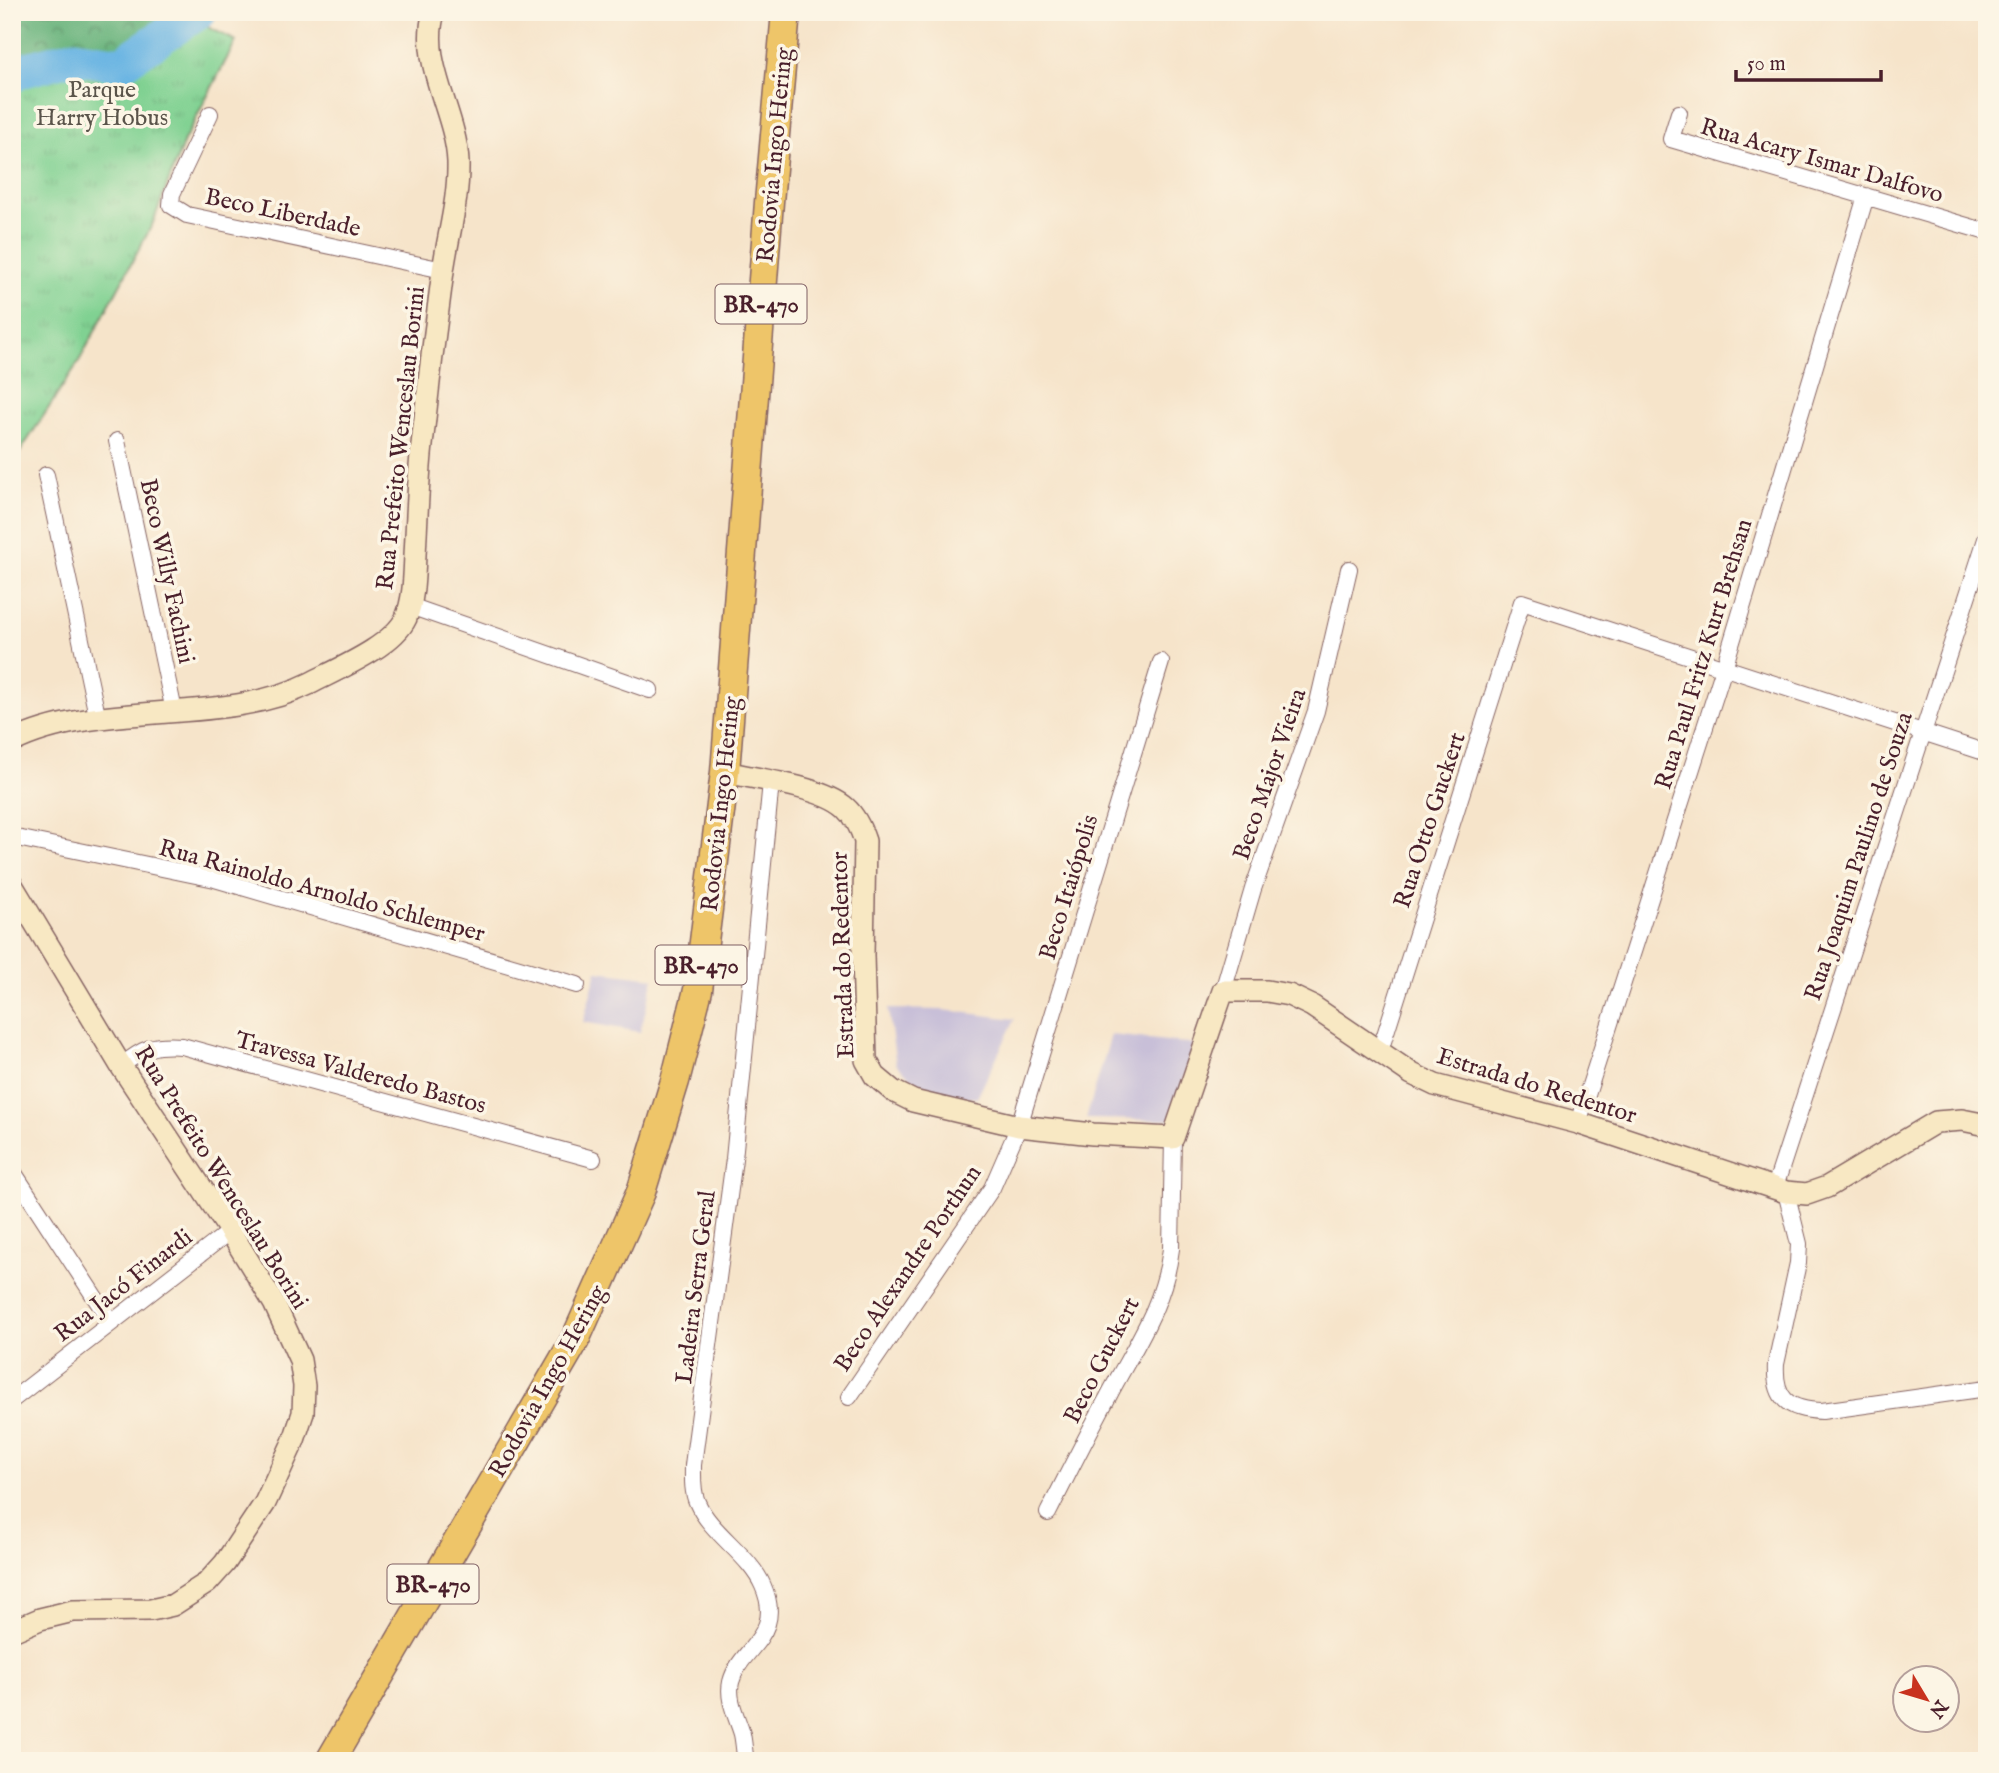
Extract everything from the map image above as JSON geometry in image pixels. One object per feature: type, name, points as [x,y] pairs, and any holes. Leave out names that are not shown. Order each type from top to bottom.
[{"type":"highway","name":"Rodovia Ingo Hering","points":[[330,1761],[575,1340],[641,1192],[676,1081],[698,990],[725,772],[786,12]]},
{"type":"street","name":"Rua Prefeito Wenceslau Borini","points":[[12,742],[25,736],[98,720],[265,700],[310,684],[382,644],[405,621],[410,606],[422,447],[443,270],[456,196],[458,162],[454,131],[433,60],[431,23],[434,12]]},
{"type":"street","name":"Rua Acary Ismar Dalfovo","points":[[1679,113],[1671,139],[1987,232]]},
{"type":"street","name":"Beco Liberdade","points":[[210,114],[172,194],[171,205],[177,210],[187,215],[443,270]]},
{"type":"street","name":"Rua Paul Fritz Kurt Brehsan","points":[[1578,1123],[1724,668],[1866,196]]},
{"type":"street","name":"Beco Willy Fachini","points":[[117,441],[174,711]]},
{"type":"street","points":[[46,475],[98,720]]},
{"type":"street","name":"Rua Joaquim Paulino de Souza","points":[[1780,1191],[1987,536]]},
{"type":"street","name":"Beco Major Vieira","points":[[1223,991],[1254,889],[1316,711],[1349,569]]},
{"type":"street","name":"Rua Otto Guckert","points":[[1380,1051],[1522,602],[1724,668]]},
{"type":"street","points":[[410,606],[650,690]]},
{"type":"street","name":"Beco Itaiópolis","points":[[1019,1126],[1161,662]]},
{"type":"street","points":[[1724,668],[1987,753]]},
{"type":"street","name":"Estrada do Redentor","points":[[725,772],[825,795],[846,808],[859,824],[865,841],[863,955],[866,1060],[875,1076],[893,1091],[913,1101],[1019,1126],[1093,1134],[1173,1138]]},
{"type":"street","name":"Ladeira Serra Geral","points":[[746,1761],[742,1736],[730,1697],[731,1681],[756,1645],[768,1621],[769,1606],[763,1585],[697,1503],[693,1465],[734,1158],[771,782]]},
{"type":"street","name":"Rua Rainoldo Arnoldo Schlemper","points":[[12,837],[215,879],[577,985]]},
{"type":"street","name":"Rua Prefeito Wenceslau Borini","points":[[12,885],[121,1066],[274,1303],[300,1360],[304,1386],[300,1422],[264,1503],[225,1563],[207,1583],[191,1596],[173,1605],[151,1610],[74,1611],[40,1619],[12,1631]]},
{"type":"street","name":"Estrada do Redentor","points":[[1223,991],[1267,991],[1289,995],[1312,1006],[1412,1074],[1436,1085],[1578,1123],[1780,1191],[1807,1194],[1827,1187],[1936,1122],[1962,1120],[1987,1125]]},
{"type":"street","points":[[1173,1138],[1223,991]]},
{"type":"street","name":"Travessa Valderedo Bastos","points":[[121,1066],[144,1048],[182,1046],[593,1159]]},
{"type":"street","name":"Beco Alexandre Porthun","points":[[849,1397],[992,1188],[1019,1126]]},
{"type":"street","name":"Beco Guckert","points":[[1048,1513],[1108,1396],[1148,1328],[1156,1307],[1169,1267],[1171,1249],[1173,1138]]},
{"type":"street","points":[[12,1170],[111,1322]]},
{"type":"street","points":[[1780,1191],[1799,1244],[1798,1263],[1776,1364],[1775,1380],[1779,1392],[1789,1405],[1804,1411],[1822,1411],[1987,1388]]},
{"type":"street","name":"Rua Jacó Finardi","points":[[12,1400],[230,1231]]},
{"type":"shaded area","points":[[597,971],[654,978],[640,1032],[583,1022]]},
{"type":"shaded area","points":[[888,1009],[943,1010],[1015,1019],[977,1098],[946,1096],[914,1081],[896,1064]]},
{"type":"shaded area","points":[[1111,1035],[1195,1044],[1171,1120],[1086,1119]]},
{"type":"green space","name":"Parque Harry Hobus","points":[[12,12],[178,12],[236,41],[184,141],[152,225],[78,363],[12,464]]},
{"type":"green space","points":[[12,12],[173,12],[117,54],[73,48],[12,65]]},
{"type":"waterway","points":[[12,76],[20,71],[73,57],[121,64],[199,12]]}]
